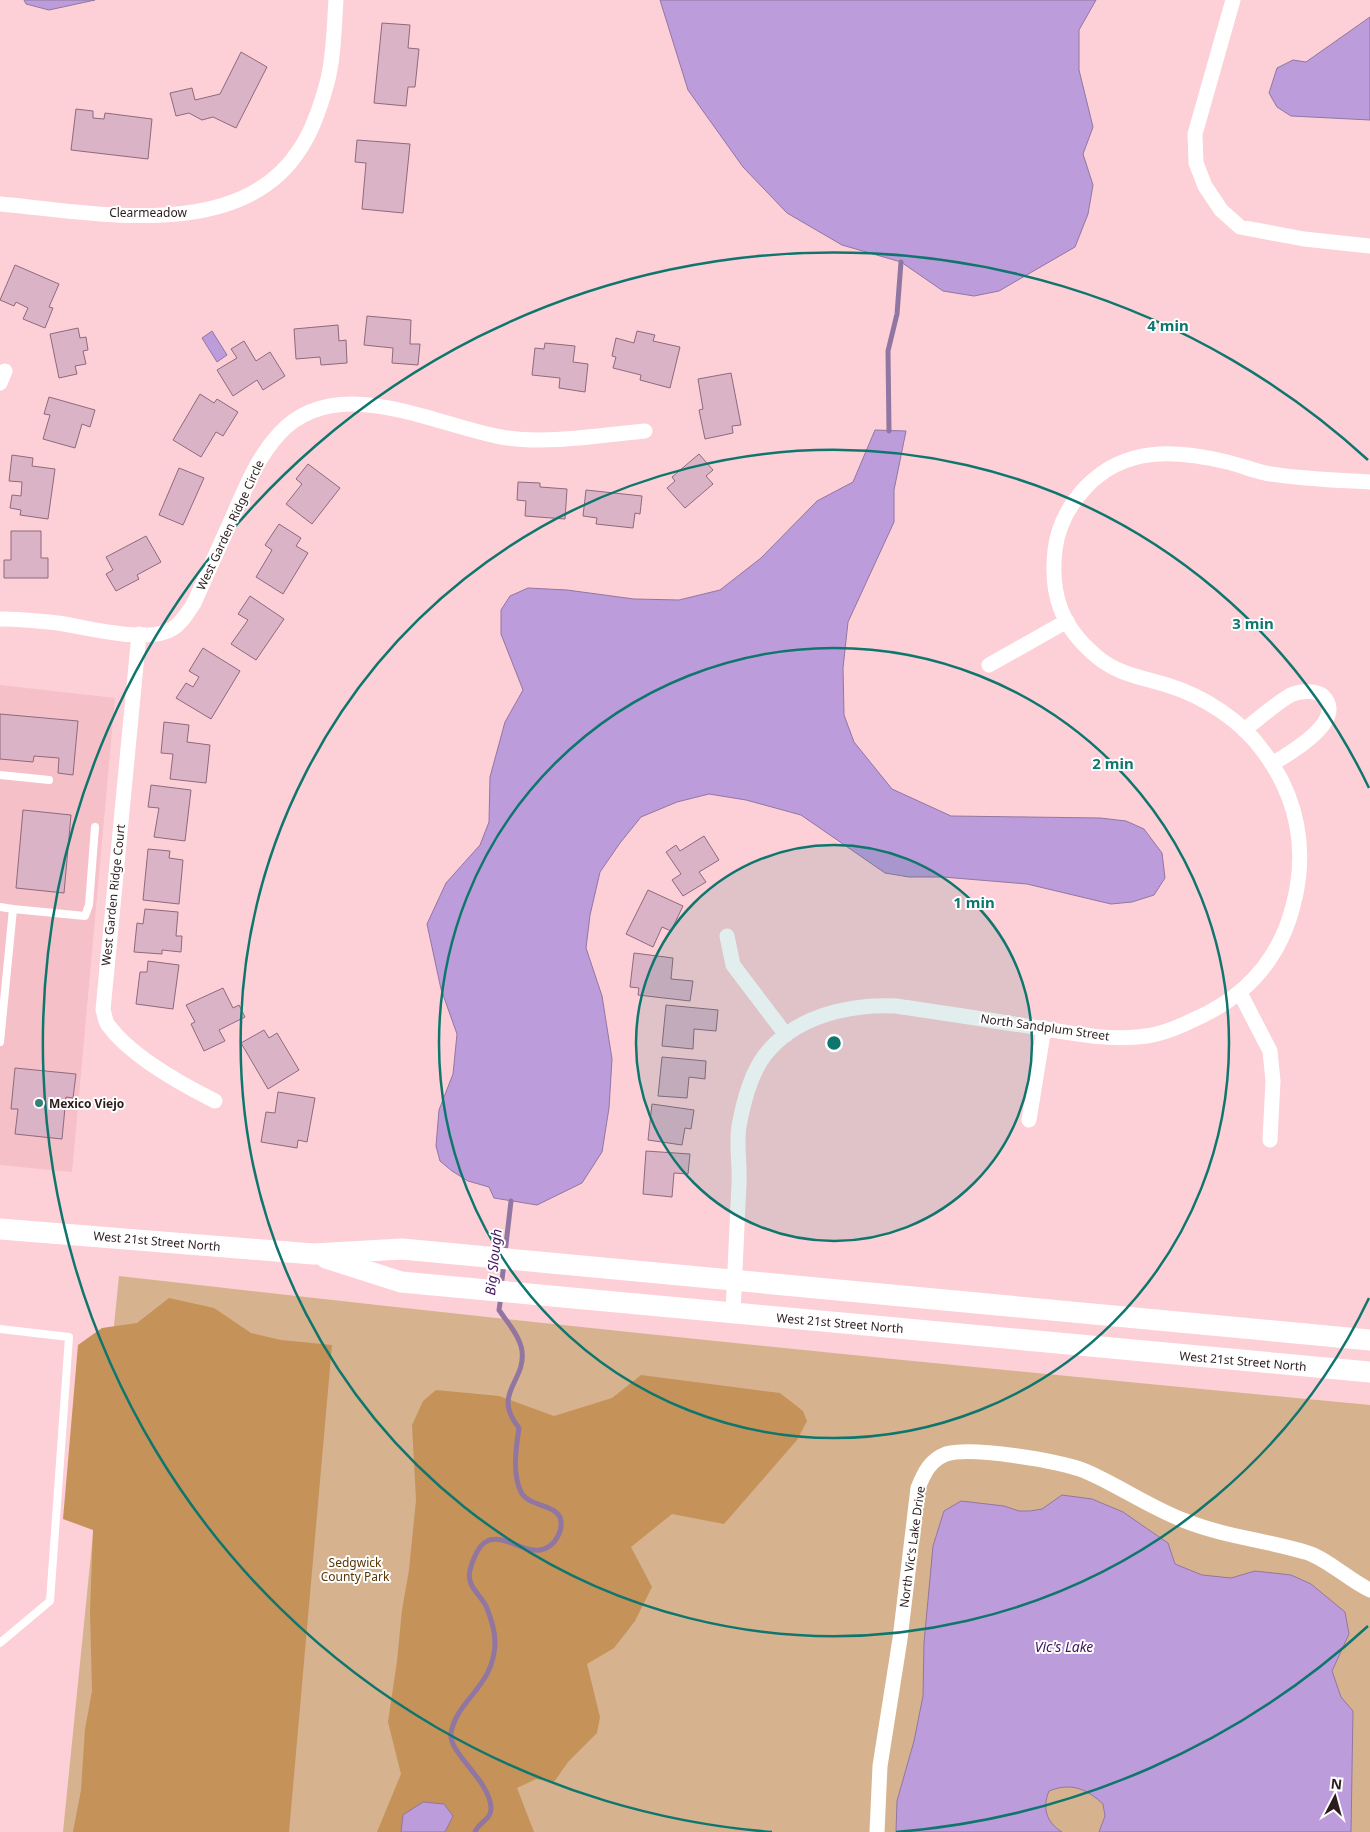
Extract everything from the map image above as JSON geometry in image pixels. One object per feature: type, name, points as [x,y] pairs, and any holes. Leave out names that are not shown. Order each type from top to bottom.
[{"type":"main road","name":"West 21st Street North","points":[[0,1228],[313,1254],[402,1249],[734,1278],[1370,1340]]},
{"type":"main road","name":"West 21st Street North","points":[[313,1254],[401,1282],[1370,1372]]},
{"type":"street","name":"Clearmeadow","points":[[0,204],[128,214],[177,215],[209,210],[247,196],[274,179],[300,150],[314,122],[327,82],[336,0]]},
{"type":"street","points":[[1233,0],[1195,134],[1196,163],[1205,186],[1221,210],[1240,227],[1304,239],[1370,246]]},
{"type":"street","name":"West Garden Ridge Circle","points":[[0,620],[56,623],[123,634],[171,630],[184,618],[194,603],[256,463],[280,433],[303,416],[331,404],[395,409],[502,437],[561,439],[645,431]]},
{"type":"street","name":"North Sandplum Street","points":[[732,1313],[740,1162],[739,1127],[757,1068],[765,1054],[790,1032],[837,1010],[867,1005],[896,1006],[1097,1037],[1136,1037],[1160,1034],[1208,1014],[1240,993],[1261,972],[1277,946],[1291,916],[1300,881],[1300,845],[1294,812],[1282,781],[1263,750],[1234,720],[1201,699],[1172,686],[1112,669],[1072,632],[1066,621],[1057,602],[1053,571],[1057,536],[1071,503],[1094,478],[1117,463],[1149,454],[1176,453],[1227,462],[1263,472],[1370,482]]},
{"type":"street","points":[[989,665],[1066,621]]},
{"type":"street","name":"West Garden Ridge Court","points":[[139,634],[103,1010],[107,1024],[131,1047],[180,1084],[214,1101]]},
{"type":"street","points":[[1244,730],[1292,694],[1313,691],[1323,696],[1328,707],[1323,726],[1313,736],[1272,764]]},
{"type":"street","points":[[727,936],[733,965],[786,1035]]},
{"type":"street","points":[[1240,993],[1270,1051],[1273,1080],[1270,1140]]},
{"type":"street","points":[[1028,1120],[1044,1028]]},
{"type":"street","name":"North Vic's Lake Drive","points":[[877,1832],[880,1766],[900,1639],[918,1488],[924,1473],[933,1462],[945,1454],[961,1451],[998,1455],[1058,1463],[1084,1471],[1184,1521],[1270,1545],[1307,1552],[1370,1590]]},
{"type":"lane","points":[[0,775],[49,780]]},
{"type":"lane","points":[[0,907],[85,916],[90,905],[96,827]]},
{"type":"lane","points":[[0,1042],[13,909]]},
{"type":"lane","points":[[0,1329],[69,1337],[50,1601],[0,1643]]},
{"type":"shaded area","points":[[0,685],[115,698],[72,1172],[0,1165]]},
{"type":"shaded area","points":[[169,1298],[214,1308],[251,1333],[281,1340],[332,1345],[289,1832],[73,1832],[81,1790],[85,1729],[92,1691],[90,1611],[93,1530],[63,1519],[78,1345],[102,1328],[137,1323]]},
{"type":"shaded area","points":[[641,1375],[780,1393],[803,1411],[807,1421],[797,1440],[724,1524],[672,1514],[631,1547],[652,1587],[635,1621],[614,1648],[587,1664],[600,1717],[597,1733],[568,1762],[554,1782],[536,1779],[517,1788],[534,1832],[377,1832],[401,1774],[388,1722],[409,1570],[416,1500],[412,1425],[423,1401],[436,1390],[499,1396],[554,1416],[612,1398]]},
{"type":"green space","name":"Sedgwick County Park","points":[[119,1276],[744,1344],[1370,1405],[1370,1832],[63,1832]]},
{"type":"water","points":[[24,0],[95,0],[49,10],[26,4]]},
{"type":"water","points":[[660,0],[1096,0],[1079,30],[1079,70],[1093,127],[1083,154],[1093,185],[1088,214],[1075,247],[999,291],[974,296],[943,291],[901,262],[842,245],[787,213],[743,167],[688,90]]},
{"type":"water","points":[[1370,17],[1370,120],[1291,116],[1277,107],[1269,93],[1277,68],[1293,60],[1306,62]]},
{"type":"water","points":[[212,331],[227,355],[217,362],[202,338]]},
{"type":"water","points":[[875,430],[906,431],[894,490],[894,522],[848,622],[843,668],[844,715],[854,742],[892,789],[951,816],[1100,818],[1126,821],[1144,829],[1162,853],[1165,878],[1154,895],[1132,902],[1111,904],[1027,884],[943,877],[909,877],[885,873],[801,815],[746,800],[709,794],[677,802],[641,817],[600,872],[590,915],[586,948],[602,996],[612,1059],[609,1108],[602,1152],[582,1183],[537,1205],[494,1198],[489,1187],[468,1181],[440,1161],[436,1146],[439,1110],[453,1074],[457,1034],[441,989],[427,924],[446,883],[480,845],[489,822],[490,777],[505,722],[523,690],[501,634],[501,610],[510,596],[528,588],[567,590],[634,599],[679,600],[720,590],[761,558],[817,501],[853,482]]},
{"type":"water","name":"Vic's Lake","points":[[1062,1495],[1092,1499],[1123,1512],[1168,1543],[1175,1564],[1202,1575],[1231,1578],[1255,1571],[1291,1575],[1311,1584],[1345,1612],[1349,1634],[1332,1671],[1341,1697],[1353,1711],[1351,1832],[1099,1832],[1105,1816],[1103,1804],[1085,1791],[1078,1788],[1064,1787],[1049,1791],[1046,1803],[1049,1819],[1062,1832],[896,1832],[897,1801],[914,1741],[923,1696],[924,1643],[933,1546],[944,1511],[961,1501],[1004,1506],[1019,1511],[1030,1511],[1042,1509]]},
{"type":"water","points":[[423,1802],[444,1804],[453,1816],[445,1832],[401,1832],[403,1815]]},
{"type":"building","points":[[382,23],[410,25],[408,48],[419,49],[415,87],[408,87],[406,106],[374,103]]},
{"type":"building","points":[[241,52],[267,67],[236,128],[213,117],[202,120],[189,113],[176,116],[170,93],[192,88],[195,100],[220,94]]},
{"type":"building","points":[[76,109],[93,111],[93,118],[104,119],[105,113],[152,119],[148,159],[71,150]]},
{"type":"building","points":[[357,140],[410,144],[403,213],[362,209],[366,163],[355,162]]},
{"type":"building","points":[[15,265],[59,284],[49,307],[53,308],[45,328],[23,319],[28,308],[16,302],[14,306],[0,300]]},
{"type":"building","points":[[367,316],[411,320],[410,344],[420,344],[418,365],[392,363],[393,348],[364,345]]},
{"type":"building","points":[[338,325],[339,341],[346,340],[347,363],[321,365],[320,357],[296,359],[294,329]]},
{"type":"building","points":[[78,328],[80,338],[86,337],[88,350],[83,351],[86,364],[75,366],[77,374],[59,378],[50,334]]},
{"type":"building","points":[[637,331],[655,335],[653,341],[680,347],[670,388],[640,380],[641,375],[613,368],[616,357],[612,356],[616,338],[634,343]]},
{"type":"building","points":[[244,341],[256,361],[270,352],[285,376],[263,390],[257,380],[233,396],[217,370],[237,358],[231,349]]},
{"type":"building","points":[[545,343],[575,346],[573,362],[588,364],[585,392],[559,388],[560,378],[532,375],[535,348],[544,349]]},
{"type":"building","points":[[731,373],[741,425],[732,426],[733,433],[705,439],[699,410],[703,409],[698,379]]},
{"type":"building","points":[[200,394],[214,403],[217,399],[238,412],[223,436],[216,432],[201,457],[173,440]]},
{"type":"building","points":[[49,397],[95,410],[90,427],[82,424],[75,448],[43,439],[50,415],[44,414]]},
{"type":"building","points":[[699,454],[713,470],[706,476],[713,484],[685,508],[667,488],[675,481],[672,477]]},
{"type":"building","points":[[12,455],[33,458],[32,466],[55,469],[48,519],[20,515],[21,510],[10,508],[12,495],[21,496],[22,482],[9,481]]},
{"type":"building","points":[[308,464],[340,488],[312,524],[286,504],[302,484],[296,479]]},
{"type":"building","points":[[179,468],[204,478],[183,525],[159,515]]},
{"type":"building","points":[[518,482],[540,483],[540,487],[567,489],[565,519],[525,516],[526,501],[517,500]]},
{"type":"building","points":[[586,490],[642,496],[640,514],[635,513],[633,528],[596,524],[597,518],[583,516]]},
{"type":"building","points":[[279,524],[301,538],[296,546],[308,553],[283,594],[256,577],[272,550],[265,545]]},
{"type":"building","points":[[11,531],[41,531],[41,558],[48,558],[48,578],[4,578],[4,560],[11,560]]},
{"type":"building","points":[[146,536],[161,562],[137,575],[139,579],[116,591],[106,574],[113,570],[106,557]]},
{"type":"building","points":[[250,596],[284,619],[256,660],[231,644],[248,620],[238,614]]},
{"type":"building","points":[[203,648],[240,671],[211,719],[176,698],[186,683],[193,687],[199,677],[189,671]]},
{"type":"building","points":[[0,714],[78,721],[73,775],[58,773],[59,758],[34,756],[33,762],[0,759]]},
{"type":"building","points":[[164,722],[189,725],[187,742],[210,745],[206,783],[170,779],[173,754],[161,753]]},
{"type":"building","points":[[151,785],[191,790],[185,841],[154,837],[159,808],[148,807]]},
{"type":"building","points":[[23,810],[71,815],[64,893],[16,888]]},
{"type":"building","points":[[704,836],[719,860],[699,872],[706,882],[683,896],[672,880],[681,874],[666,852],[676,845],[680,851]]},
{"type":"building","points":[[148,849],[170,851],[169,858],[183,860],[179,904],[143,900]]},
{"type":"building","points":[[648,890],[683,906],[671,931],[662,927],[653,947],[626,934]]},
{"type":"building","points":[[145,909],[178,912],[176,936],[182,936],[181,952],[162,950],[162,954],[134,952],[137,923],[143,924]]},
{"type":"building","points":[[634,953],[673,958],[671,979],[693,981],[690,1001],[638,995],[639,988],[630,987]]},
{"type":"building","points":[[148,961],[179,965],[173,1009],[136,1004],[140,972],[147,972]]},
{"type":"building","points":[[223,988],[233,1008],[239,1005],[245,1017],[219,1030],[225,1041],[204,1051],[191,1024],[195,1022],[186,1005]]},
{"type":"building","points":[[666,1005],[718,1010],[716,1031],[694,1029],[693,1049],[662,1046]]},
{"type":"building","points":[[264,1030],[269,1038],[277,1033],[299,1070],[268,1089],[241,1043]]},
{"type":"building","points":[[662,1057],[706,1061],[705,1079],[689,1077],[687,1098],[658,1096]]},
{"type":"building","name":"Mexico Viejo","points":[[15,1068],[76,1074],[73,1098],[66,1097],[62,1139],[15,1134],[18,1109],[11,1109]]},
{"type":"building","points":[[278,1092],[315,1098],[307,1142],[298,1140],[297,1148],[261,1142],[266,1112],[275,1113]]},
{"type":"building","points":[[652,1104],[694,1110],[691,1129],[685,1128],[682,1145],[648,1140]]},
{"type":"building","points":[[646,1151],[690,1154],[688,1174],[674,1173],[672,1197],[643,1194]]},
{"type":"waterway","points":[[889,431],[888,351],[897,314],[901,262]]},
{"type":"waterway","name":"Big Slough","points":[[505,1253],[511,1201]]},
{"type":"waterway","name":"Big Slough","points":[[501,1287],[504,1264]]},
{"type":"waterway","name":"Big Slough","points":[[475,1832],[491,1812],[489,1798],[484,1787],[456,1749],[451,1733],[460,1711],[489,1671],[495,1643],[490,1615],[474,1590],[470,1581],[470,1570],[477,1551],[486,1541],[496,1539],[529,1549],[540,1550],[555,1541],[561,1525],[557,1513],[525,1497],[518,1485],[516,1460],[519,1428],[511,1416],[508,1406],[509,1396],[522,1362],[522,1351],[516,1335],[499,1310],[501,1296]]},
{"type":"place","name":"Mexico Viejo","points":[[39,1103]]}]
